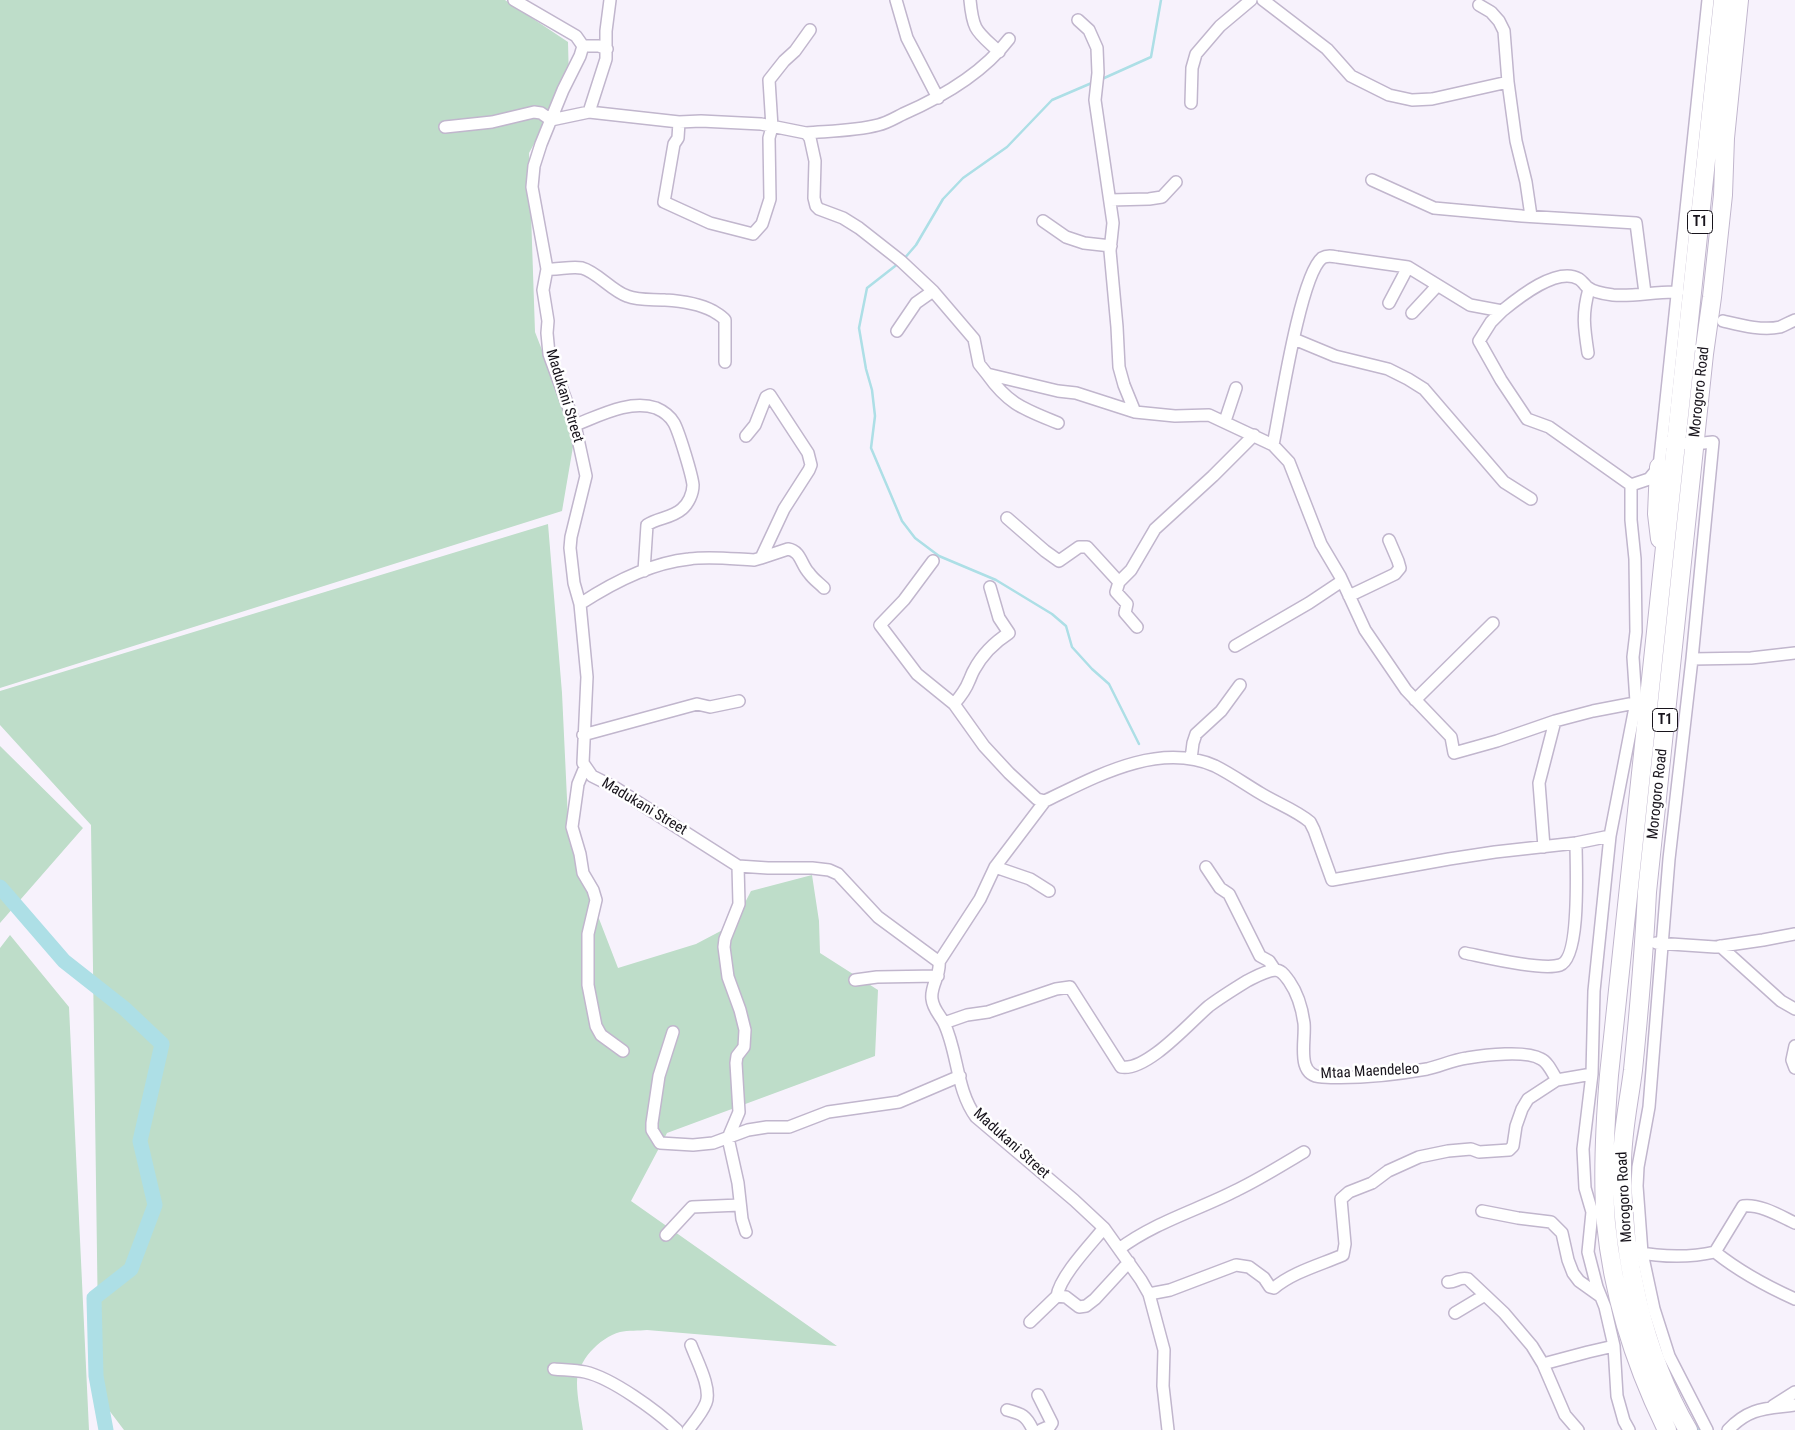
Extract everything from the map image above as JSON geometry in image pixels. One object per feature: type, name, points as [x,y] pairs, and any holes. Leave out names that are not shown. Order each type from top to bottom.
[{"type":"highway","name":"Morogoro Road","points":[[1667,1430],[1643,1376],[1624,1319],[1610,1258],[1604,1189],[1604,1155],[1609,1075],[1642,703],[1664,564],[1678,443],[1723,0]]},
{"type":"highway","name":"Morogoro Road","points":[[1688,1430],[1670,1394],[1648,1336],[1632,1275],[1635,1252],[1624,1218],[1622,1142],[1653,942],[1648,892],[1678,443],[1723,195],[1725,138],[1740,0]]},
{"type":"highway","points":[[1660,467],[1657,514],[1664,564]]},
{"type":"street","points":[[514,0],[576,36],[583,46],[599,46],[607,49]]},
{"type":"street","points":[[589,112],[604,67],[610,0]]},
{"type":"street","points":[[896,0],[907,38],[938,98]]},
{"type":"street","points":[[970,0],[971,18],[975,28],[999,52]]},
{"type":"street","points":[[1190,103],[1192,73],[1196,54],[1220,26],[1251,0]]},
{"type":"street","points":[[1263,0],[1327,49],[1351,76],[1389,95],[1412,100],[1432,99],[1508,82]]},
{"type":"street","points":[[1631,485],[1650,479],[1678,443],[1678,292],[1708,0]]},
{"type":"street","points":[[1480,5],[1495,16],[1504,31],[1508,82],[1516,141],[1526,182],[1531,216]]},
{"type":"street","points":[[1078,20],[1089,30],[1098,48],[1098,74],[1094,100],[1113,223],[1111,246],[1119,367],[1135,412]]},
{"type":"street","points":[[679,122],[678,138],[674,144],[664,202],[710,223],[753,234],[758,229],[768,209],[770,199],[769,138],[772,127],[769,80],[795,51],[810,30]]},
{"type":"street","points":[[445,126],[492,122],[534,112],[541,113],[551,120],[589,112],[679,122],[752,123],[806,133],[880,125],[938,98],[981,68],[999,52],[1009,39]]},
{"type":"street","name":"Madukani Street","points":[[583,46],[541,144],[534,166],[532,188],[547,269],[543,290],[548,321],[548,348],[575,426],[586,476],[570,548],[574,583],[580,604],[587,677],[583,763],[592,776],[614,787],[738,866],[812,868],[829,870],[838,874],[878,917],[939,962],[938,976],[932,989],[934,1008],[944,1023],[968,1104],[976,1117],[1104,1228],[1129,1262],[1149,1294],[1164,1350],[1163,1386],[1168,1430]]},
{"type":"street","points":[[806,133],[810,138],[815,161],[814,198],[816,206],[858,228],[901,261],[933,291],[974,339],[980,364],[1000,392],[1016,405],[1058,423]]},
{"type":"street","points":[[1372,180],[1434,208],[1636,223],[1645,293]]},
{"type":"street","points":[[1110,200],[1162,197],[1176,182]]},
{"type":"street","points":[[1043,221],[1066,237],[1084,243],[1111,246]]},
{"type":"street","points":[[1273,445],[1304,294],[1315,268],[1322,258],[1327,256],[1337,257],[1408,267],[1470,306],[1502,311]]},
{"type":"street","points":[[547,269],[574,267],[584,269],[627,296],[650,300],[687,302],[712,310],[725,320],[725,362]]},
{"type":"street","points":[[1389,303],[1408,267]]},
{"type":"street","points":[[1631,485],[1549,427],[1528,419],[1479,341],[1491,322],[1525,293],[1547,281],[1566,276],[1578,278],[1589,289],[1613,295],[1660,291],[1678,292]]},
{"type":"street","points":[[1412,313],[1438,286]]},
{"type":"street","points":[[1588,353],[1583,319],[1589,289]]},
{"type":"street","points":[[896,331],[916,303],[933,291]]},
{"type":"street","points":[[1723,320],[1748,327],[1779,327],[1795,320]]},
{"type":"street","points":[[1294,339],[1336,356],[1388,369],[1424,389],[1504,482],[1531,499]]},
{"type":"street","points":[[986,374],[1058,391],[1076,393],[1135,412],[1175,416],[1209,415],[1273,445],[1289,462],[1321,544],[1342,580],[1356,613],[1374,645],[1406,690],[1451,737],[1454,753],[1497,741],[1555,721],[1642,703]]},
{"type":"street","points":[[1225,421],[1236,388]]},
{"type":"street","points":[[746,436],[755,425],[766,397],[770,395],[808,453],[810,460],[809,470],[784,509],[761,558]]},
{"type":"street","points":[[575,426],[627,407],[637,406],[657,408],[674,422],[689,468],[693,484],[692,492],[683,509],[675,514],[647,524],[644,571]]},
{"type":"street","points":[[1136,627],[1126,612],[1127,604],[1116,592],[1119,582],[1131,570],[1155,529],[1213,476],[1254,435]]},
{"type":"street","points":[[1678,443],[1713,442],[1692,658],[1668,858],[1653,942],[1720,946],[1795,934]]},
{"type":"street","points":[[1629,1430],[1616,1396],[1614,1346],[1605,1307],[1588,1252],[1592,1212],[1585,1188],[1584,1140],[1592,1074],[1594,991],[1610,836],[1642,703],[1633,657],[1636,632],[1631,485]]},
{"type":"street","points":[[1007,518],[1045,551],[1059,560],[1079,547],[1087,548],[1119,582]]},
{"type":"street","points":[[1349,596],[1395,574],[1400,568],[1389,540]]},
{"type":"street","points":[[580,604],[618,582],[674,561],[709,557],[754,560],[788,550],[792,550],[800,558],[808,573],[824,588]]},
{"type":"street","points":[[933,561],[904,600],[880,625],[917,674],[954,704],[984,746],[1009,773],[1037,799],[1045,801]]},
{"type":"street","points":[[1235,646],[1309,604],[1342,580]]},
{"type":"street","points":[[954,704],[962,694],[980,660],[999,639],[1009,633],[998,618],[990,587]]},
{"type":"street","points":[[1415,700],[1493,623]]},
{"type":"street","points":[[1692,658],[1751,658],[1795,653]]},
{"type":"street","points":[[1192,760],[1193,743],[1196,734],[1221,711],[1240,685]]},
{"type":"street","points":[[583,735],[697,704],[710,707],[739,701]]},
{"type":"street","points":[[1544,846],[1538,783],[1555,721]]},
{"type":"street","points":[[939,962],[980,899],[995,867],[1045,801],[1107,771],[1144,761],[1172,758],[1192,760],[1214,766],[1310,822],[1332,880],[1431,862],[1576,843],[1610,836]]},
{"type":"street","points":[[585,767],[578,784],[572,827],[580,854],[583,873],[593,890],[596,900],[589,923],[588,985],[596,1026],[601,1035],[623,1051]]},
{"type":"street","points":[[1465,953],[1527,965],[1552,966],[1564,963],[1573,945],[1576,916],[1576,843]]},
{"type":"street","points":[[738,866],[740,904],[725,939],[724,947],[728,976],[744,1022],[745,1040],[744,1047],[736,1059],[739,1112],[728,1138],[746,1232]]},
{"type":"street","points":[[995,867],[1030,879],[1050,892]]},
{"type":"street","points":[[944,1023],[967,1015],[988,1012],[1070,987],[1122,1067],[1126,1068],[1146,1060],[1187,1028],[1203,1011],[1217,1000],[1260,975],[1275,970],[1269,961],[1260,956],[1229,894],[1220,888],[1206,867]]},
{"type":"street","points":[[1720,946],[1781,1001],[1795,1009]]},
{"type":"street","name":"Mtaa Maendeleo","points":[[1275,970],[1280,971],[1287,979],[1300,1002],[1304,1026],[1304,1058],[1306,1068],[1312,1075],[1320,1077],[1371,1075],[1428,1069],[1466,1058],[1511,1054],[1532,1055],[1543,1060],[1557,1080]]},
{"type":"street","points":[[855,980],[877,977],[938,976]]},
{"type":"street","points":[[673,1032],[663,1060],[652,1123],[655,1137],[660,1143],[693,1145],[713,1143],[748,1130],[789,1126],[828,1112],[899,1102],[960,1076]]},
{"type":"street","points":[[1795,1046],[1792,1060],[1795,1068]]},
{"type":"street","points":[[1149,1294],[1170,1290],[1236,1265],[1250,1267],[1264,1278],[1270,1287],[1274,1288],[1281,1282],[1343,1255],[1345,1244],[1340,1199],[1349,1192],[1372,1183],[1405,1162],[1419,1157],[1448,1151],[1509,1150],[1514,1146],[1519,1117],[1528,1099],[1557,1080],[1592,1074]]},
{"type":"street","points":[[1120,1249],[1134,1238],[1158,1225],[1237,1190],[1304,1152]]},
{"type":"street","points":[[666,1235],[692,1207],[740,1205]]},
{"type":"street","points":[[1707,1430],[1668,1356],[1635,1252],[1695,1256],[1714,1252],[1744,1206],[1751,1205],[1764,1209],[1795,1223]]},
{"type":"street","points":[[1482,1211],[1551,1222],[1562,1233],[1573,1273],[1579,1281],[1601,1298]]},
{"type":"street","points":[[1030,1322],[1057,1296],[1058,1289],[1077,1261],[1104,1228]]},
{"type":"street","points":[[1714,1252],[1754,1279],[1795,1299]]},
{"type":"street","points":[[1057,1296],[1066,1298],[1080,1307],[1086,1306],[1095,1299],[1129,1262]]},
{"type":"street","points":[[1448,1282],[1461,1278],[1468,1279],[1504,1313],[1532,1346],[1543,1364],[1562,1409],[1578,1430]]},
{"type":"street","points":[[1454,1313],[1485,1295]]},
{"type":"street","points":[[688,1430],[701,1413],[707,1400],[703,1375],[690,1345]]},
{"type":"street","points":[[1543,1364],[1614,1346]]},
{"type":"street","points":[[554,1369],[584,1372],[613,1383],[656,1412],[677,1430]]},
{"type":"street","points":[[1770,1408],[1795,1392]]},
{"type":"street","points":[[1038,1395],[1052,1423],[1041,1430]]},
{"type":"street","points":[[1728,1430],[1742,1416],[1750,1412],[1795,1405]]},
{"type":"street","points":[[1006,1410],[1021,1413],[1033,1430]]},
{"type":"green space","points":[[0,0],[505,0],[568,42],[569,81],[529,153],[535,332],[575,435],[562,511],[0,688]]},
{"type":"green space","points":[[548,524],[562,693],[569,841],[618,968],[696,944],[734,924],[751,891],[812,875],[819,921],[820,953],[878,990],[875,1056],[667,1133],[631,1201],[837,1346],[647,1330],[620,1332],[604,1339],[597,1345],[581,1367],[578,1375],[577,1389],[583,1430],[124,1430],[99,1397],[91,825],[0,725],[0,691]]},
{"type":"green space","points":[[0,746],[83,828],[0,923]]},
{"type":"green space","points":[[10,935],[69,1007],[89,1430],[0,1430],[0,948]]},
{"type":"waterway","points":[[1102,79],[1151,57],[1161,0]]},
{"type":"waterway","points":[[903,260],[916,245],[943,199],[963,178],[1007,147],[1052,100],[1094,82]]},
{"type":"waterway","points":[[899,263],[867,288],[859,328],[866,369],[872,390],[875,416],[871,448],[902,521],[915,538],[939,556],[996,580],[1052,614],[1066,626],[1072,647],[1109,684],[1139,744]]},
{"type":"waterway","points":[[0,887],[64,961],[125,1009],[162,1044],[140,1141],[155,1205],[131,1269],[94,1298],[96,1376],[106,1430]]},
{"type":"waterway","points":[[1695,1424],[1698,1430]]}]
